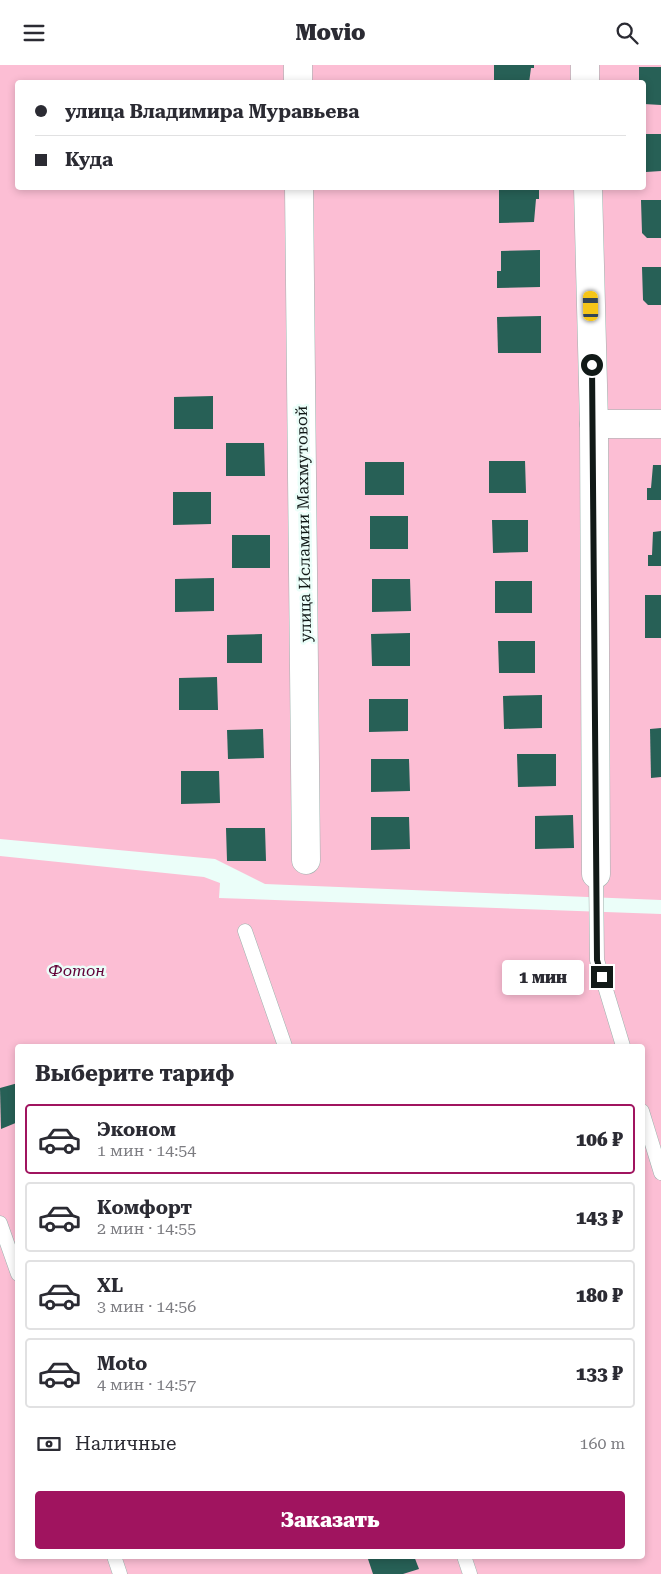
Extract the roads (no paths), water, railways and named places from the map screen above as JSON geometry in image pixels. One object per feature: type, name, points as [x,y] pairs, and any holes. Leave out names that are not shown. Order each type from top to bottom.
[{"type":"street","points":[[298,65],[298,80]]},
{"type":"street","points":[[585,65],[585,80]]},
{"type":"street","name":"улица Исламии Махмутовой","points":[[299,190],[306,860]]},
{"type":"street","points":[[588,190],[594,424],[596,875]]},
{"type":"street","points":[[594,424],[661,424]]},
{"type":"lane","points":[[596,875],[597,960],[622,1044]]},
{"type":"lane","points":[[245,931],[284,1044]]},
{"type":"lane","points":[[645,1121],[661,1173]]},
{"type":"lane","points":[[0,1223],[15,1266]]},
{"type":"lane","points":[[115,1559],[120,1574]]},
{"type":"lane","points":[[465,1559],[470,1574]]},
{"type":"park label","name":"Фотон","points":[[77,970]]}]
